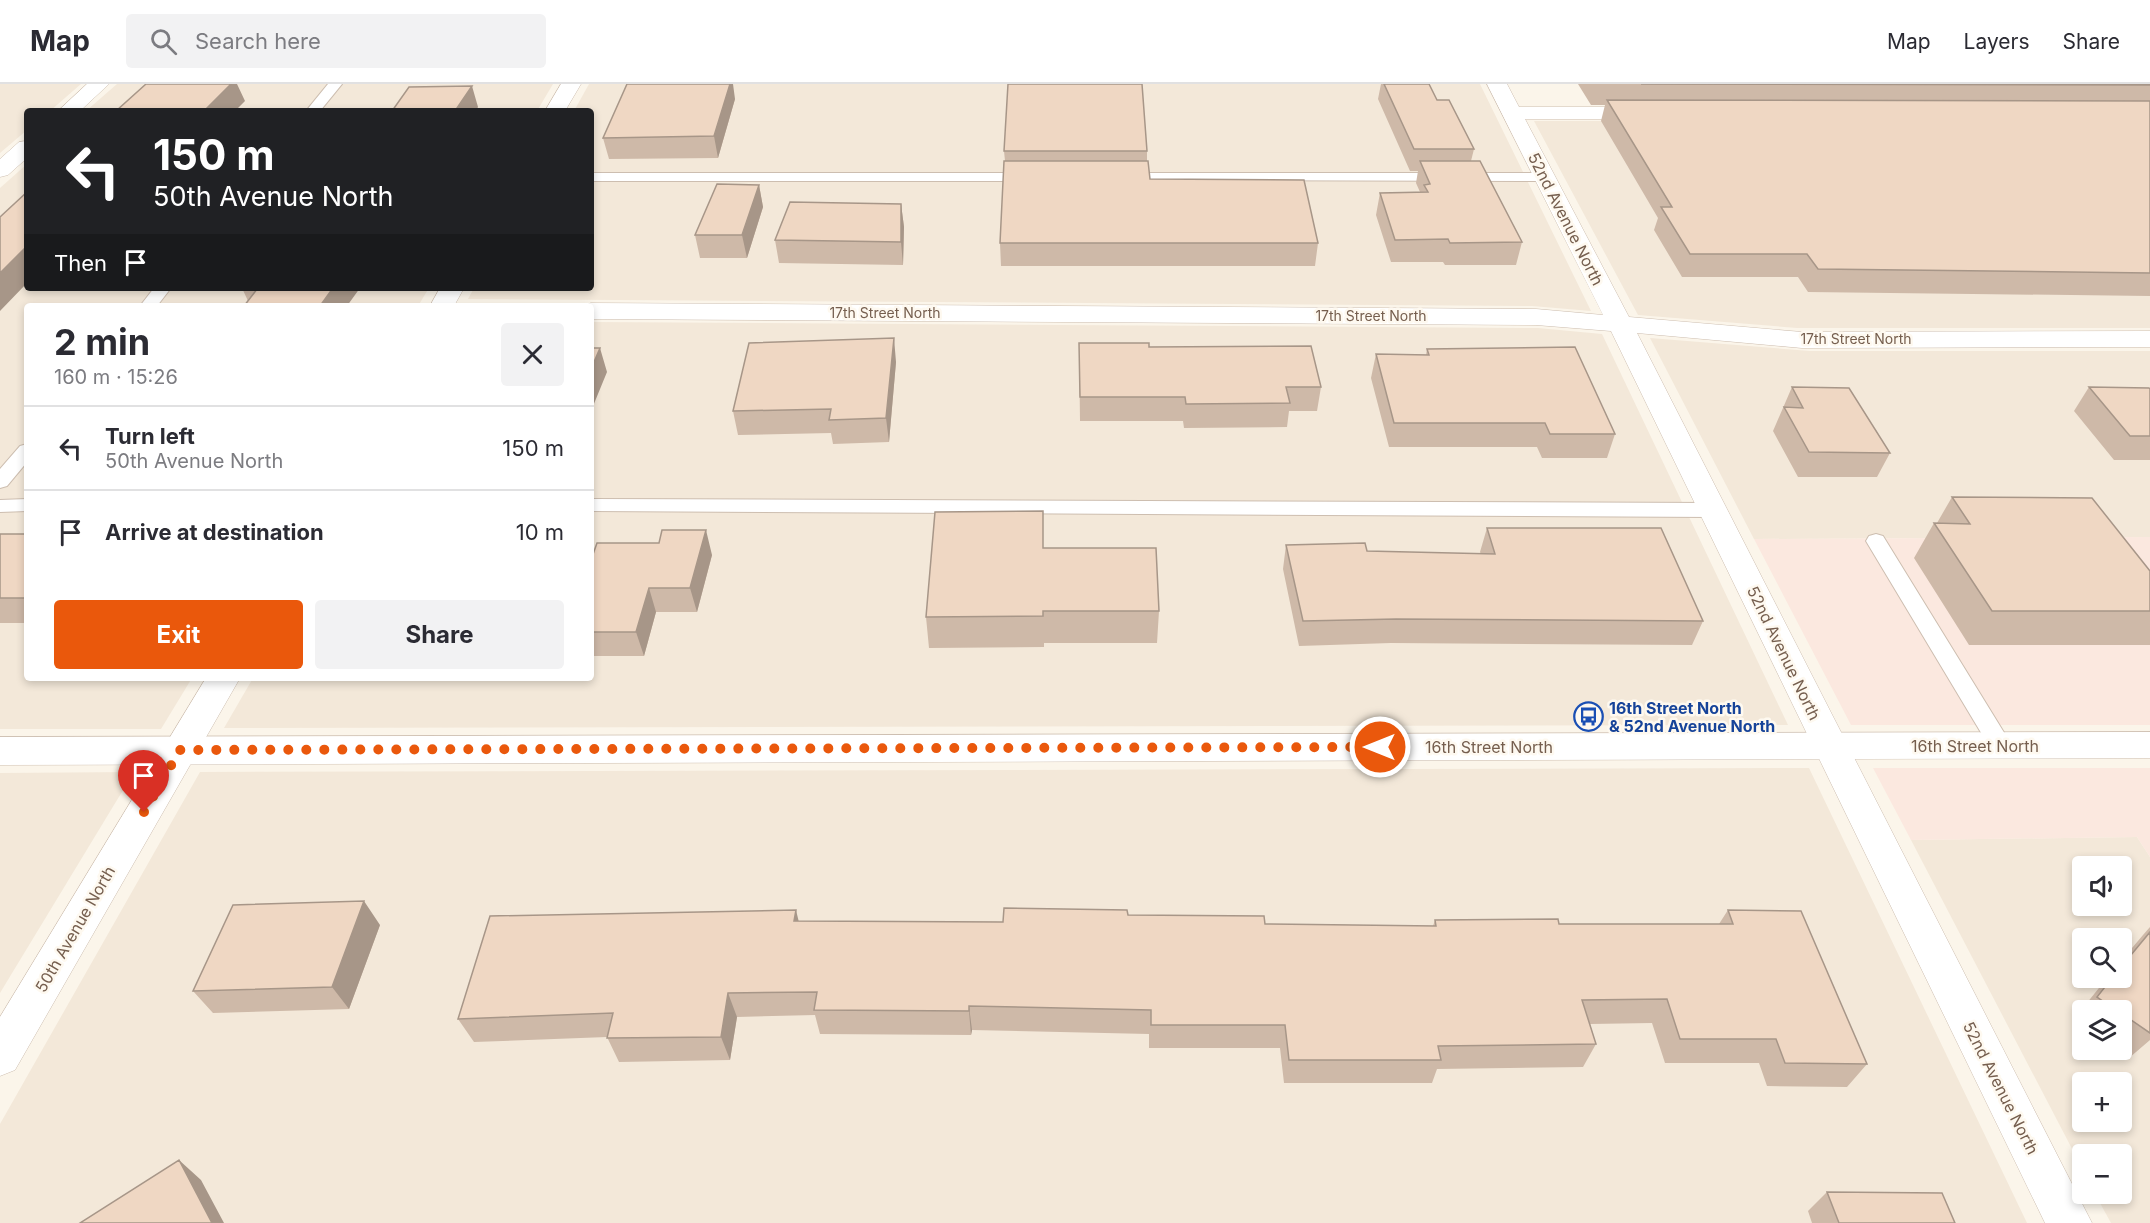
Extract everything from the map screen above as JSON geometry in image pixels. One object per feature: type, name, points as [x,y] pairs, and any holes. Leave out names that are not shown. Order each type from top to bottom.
[{"type":"street","points":[[71,108],[99,84]]},
{"type":"street","points":[[557,108],[571,84]]},
{"type":"street","name":"52nd Avenue North","points":[[1497,84],[1620,324],[2069,1223]]},
{"type":"street","points":[[1512,113],[1665,113]]},
{"type":"street","points":[[0,170],[24,150]]},
{"type":"street","name":"17th Street North","points":[[594,311],[1536,317],[1802,340],[2150,339]]},
{"type":"street","name":"50th Avenue North","points":[[0,1056],[221,681]]},
{"type":"street","name":"16th Street North","points":[[0,751],[2150,745]]},
{"type":"lane","points":[[315,108],[335,84]]},
{"type":"lane","points":[[594,177],[1044,177]]},
{"type":"lane","points":[[1104,177],[1545,177]]},
{"type":"lane","points":[[150,303],[160,291]]},
{"type":"lane","points":[[0,482],[24,454]]},
{"type":"lane","points":[[0,506],[24,506]]},
{"type":"lane","points":[[594,506],[1713,510]]},
{"type":"lane","points":[[1876,541],[2000,745]]},
{"type":"shaded area","points":[[0,84],[81,84],[53,108],[24,108],[24,133],[0,153]]},
{"type":"shaded area","points":[[117,84],[553,84],[539,108],[89,108]]},
{"type":"shaded area","points":[[589,84],[1480,84],[1591,311],[1532,306],[468,299],[472,291],[594,291],[594,108],[576,108]]},
{"type":"shaded area","points":[[1534,121],[2150,121],[2150,328],[1797,328],[1638,315]]},
{"type":"shaded area","points":[[24,167],[24,291],[427,291],[420,303],[24,303],[24,681],[190,681],[161,729],[0,729],[0,188]]},
{"type":"shaded area","points":[[594,322],[1538,328],[1602,334],[1788,725],[224,728],[251,681],[594,681]]},
{"type":"shaded area","points":[[1650,338],[1810,351],[2150,351],[2150,537],[1754,539]]},
{"type":"shaded area","points":[[2150,537],[2150,725],[1851,725],[1754,539]]},
{"type":"shaded area","points":[[1809,768],[2027,1223],[0,1223],[0,1124],[200,772]]},
{"type":"shaded area","points":[[1873,768],[2150,768],[2150,857],[2137,837],[1911,840]]},
{"type":"shaded area","points":[[134,772],[0,993],[0,773]]},
{"type":"shaded area","points":[[2137,837],[2150,857],[2150,1223],[2111,1223],[2101,1204],[2132,1204],[2132,1144],[2072,1144],[2072,1149],[1911,840]]},
{"type":"building","points":[[146,84],[231,84],[207,108],[119,108]]},
{"type":"building","points":[[627,84],[730,84],[714,136],[603,138]]},
{"type":"building","points":[[1008,84],[1142,84],[1147,151],[1004,151]]},
{"type":"building","points":[[1384,84],[1429,84],[1437,100],[1449,100],[1474,149],[1414,149]]},
{"type":"building","points":[[1641,84],[2150,84],[2150,85]]},
{"type":"building","points":[[472,86],[457,108],[394,108],[409,87]]},
{"type":"building","points":[[1607,100],[2150,101],[2150,273],[1818,269],[1807,254],[1690,254],[1661,207],[1672,207]]},
{"type":"building","points":[[1004,161],[1148,161],[1150,179],[1304,180],[1318,243],[1000,243]]},
{"type":"building","points":[[1420,161],[1480,161],[1522,242],[1450,243],[1448,239],[1395,240],[1380,193],[1428,192],[1424,185],[1430,184]]},
{"type":"building","points":[[717,184],[759,185],[742,235],[695,235]]},
{"type":"building","points":[[24,195],[24,249],[0,273],[0,217]]},
{"type":"building","points":[[790,202],[901,204],[901,242],[775,240]]},
{"type":"building","points":[[256,291],[331,291],[322,303],[246,303]]},
{"type":"building","points":[[894,338],[886,418],[829,420],[831,409],[733,411],[749,343]]},
{"type":"building","points":[[1079,343],[1149,343],[1149,347],[1311,346],[1321,387],[1286,387],[1290,403],[1186,404],[1185,397],[1080,397]]},
{"type":"building","points":[[1575,347],[1615,434],[1550,434],[1545,423],[1394,423],[1376,354],[1429,355],[1427,349]]},
{"type":"building","points":[[594,348],[600,348],[594,362]]},
{"type":"building","points":[[1792,387],[1849,388],[1890,453],[1809,452],[1784,407],[1803,408]]},
{"type":"building","points":[[2089,387],[2149,388],[2150,436],[2130,436]]},
{"type":"building","points":[[1952,497],[2092,498],[2150,571],[2150,611],[1992,611],[1934,523],[1970,524]]},
{"type":"building","points":[[1043,511],[1043,548],[1156,548],[1159,611],[1043,611],[1043,616],[926,617],[935,512]]},
{"type":"building","points":[[1487,528],[1661,528],[1703,621],[1396,619],[1303,621],[1286,545],[1365,543],[1367,551],[1495,554]]},
{"type":"building","points":[[662,530],[706,530],[690,588],[649,588],[636,632],[594,632],[594,552],[597,543],[659,543]]},
{"type":"building","points":[[0,534],[24,534],[24,598],[0,598]]},
{"type":"building","points":[[364,901],[332,987],[193,991],[233,905]]},
{"type":"building","points":[[1004,908],[1127,910],[1128,915],[1264,916],[1265,924],[1436,926],[1435,920],[1558,919],[1559,924],[1733,924],[1728,910],[1801,911],[1867,1064],[1785,1063],[1776,1039],[1680,1039],[1667,999],[1582,1000],[1596,1044],[1438,1046],[1441,1060],[1289,1060],[1285,1025],[1151,1025],[1151,1010],[969,1006],[969,1011],[814,1010],[817,992],[728,993],[721,1037],[607,1038],[613,1013],[458,1019],[490,916],[796,910],[794,921],[1003,922]]},
{"type":"building","points":[[2150,932],[2150,1033],[2132,1021],[2132,1000],[2101,1000],[2097,997],[2104,988],[2132,988],[2132,954]]},
{"type":"building","points":[[179,1160],[212,1223],[80,1223]]},
{"type":"building","points":[[1827,1192],[1942,1193],[1955,1223],[1839,1223]]},
{"type":"place","name":"16th Street North & 52nd Avenue North","points":[[1588,717]]},
{"type":"route","points":[[144,812],[180,750],[1380,747]]}]
